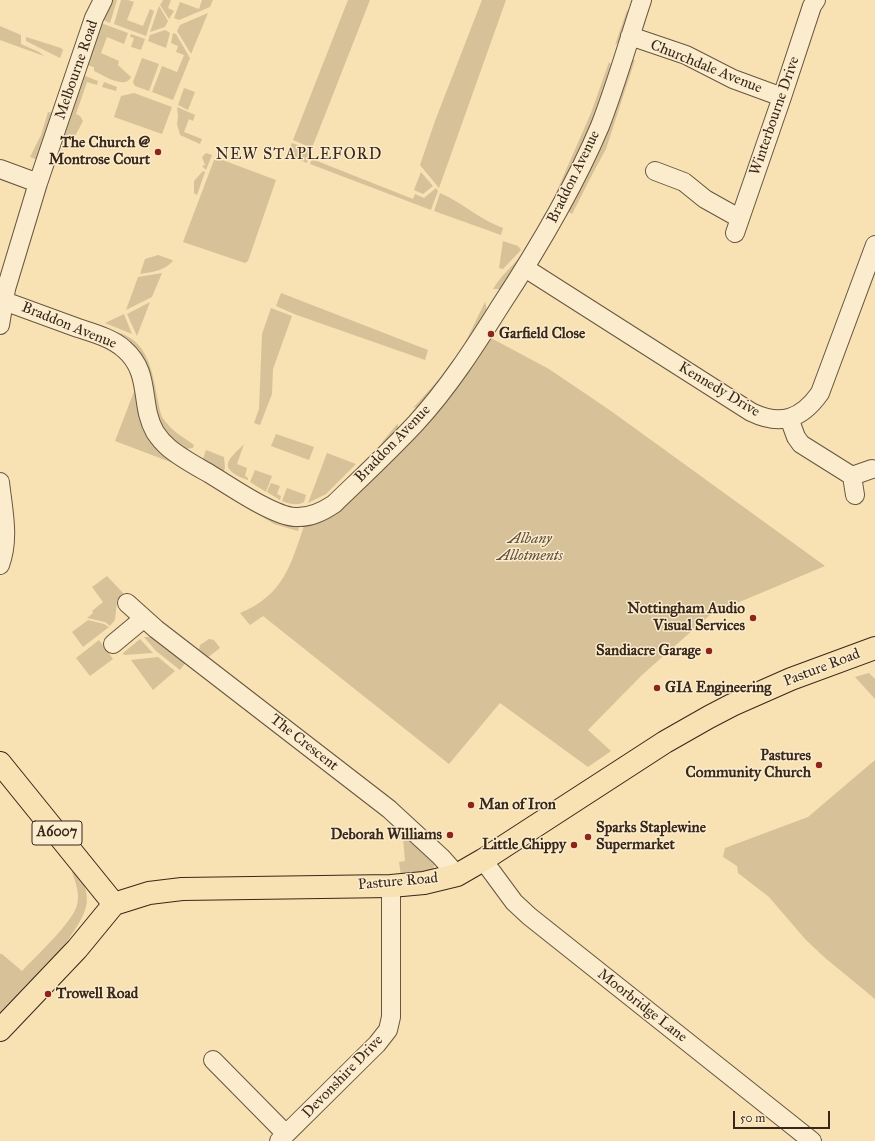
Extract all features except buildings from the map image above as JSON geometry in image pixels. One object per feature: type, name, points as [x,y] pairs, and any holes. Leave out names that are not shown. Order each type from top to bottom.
[{"type":"main road","name":"Pasture Road","points":[[114,904],[149,893],[182,889],[391,886],[431,882],[457,875],[483,860],[665,742],[709,717],[732,705],[791,679],[875,648]]},
{"type":"main road","name":"A6007","points":[[0,763],[114,904]]},
{"type":"main road","points":[[0,1030],[77,949],[114,904]]},
{"type":"street","name":"Melbourne Road","points":[[0,324],[6,289],[38,183],[94,18],[103,0]]},
{"type":"street","name":"Braddon Avenue","points":[[4,301],[96,334],[118,344],[130,354],[137,363],[144,385],[148,412],[152,426],[160,440],[169,448],[234,489],[280,514],[294,518],[319,513],[334,504],[416,422],[473,350],[525,268],[579,172],[600,125],[642,0]]},
{"type":"street","name":"Winterbourne Drive","points":[[655,171],[684,182],[737,226],[812,6],[816,0]]},
{"type":"street","name":"Churchdale Avenue","points":[[630,36],[686,55],[733,79],[782,97]]},
{"type":"street","points":[[0,169],[38,183]]},
{"type":"street","name":"Kennedy Drive","points":[[525,268],[751,412],[771,419],[782,420],[789,418],[806,408],[820,393],[875,245]]},
{"type":"street","points":[[789,418],[796,437],[801,444],[852,476],[872,470]]},
{"type":"street","points":[[852,476],[855,495]]},
{"type":"street","points":[[0,482],[6,528],[4,548],[0,565]]},
{"type":"street","name":"The Crescent","points":[[126,603],[143,619],[389,809],[441,857],[457,875]]},
{"type":"street","points":[[114,644],[143,619]]},
{"type":"street","name":"Moorbridge Lane","points":[[483,860],[514,902],[529,916],[812,1141]]},
{"type":"street","name":"Devonshire Drive","points":[[283,1138],[377,1044],[388,1030],[391,1017],[391,886]]},
{"type":"street","points":[[213,1060],[283,1138]]},
{"type":"green space","points":[[112,0],[117,0],[110,23],[101,19]]},
{"type":"green space","points":[[121,0],[134,2],[127,20],[143,26],[150,9],[154,11],[146,36],[114,24]]},
{"type":"green space","points":[[163,0],[171,0],[168,8],[174,11],[169,19],[160,5]]},
{"type":"green space","points":[[202,0],[213,0],[210,7],[179,20],[174,18],[180,2],[199,9]]},
{"type":"green space","points":[[348,0],[370,0],[312,148],[293,140]]},
{"type":"green space","points":[[482,0],[506,0],[439,188],[420,165],[435,121]]},
{"type":"green space","points":[[159,6],[168,21],[165,27],[150,32]]},
{"type":"green space","points":[[627,10],[630,13],[622,39],[615,45]]},
{"type":"green space","points":[[208,13],[191,54],[177,31],[180,25]]},
{"type":"green space","points":[[101,23],[128,33],[124,44],[107,37],[101,53],[119,61],[118,65],[131,77],[128,81],[119,82],[108,78],[94,71],[94,67],[87,65]]},
{"type":"green space","points":[[0,26],[21,35],[21,44],[39,52],[44,56],[0,40]]},
{"type":"green space","points":[[165,30],[170,33],[166,48],[148,41],[150,35]]},
{"type":"green space","points":[[173,33],[176,34],[190,58],[173,100],[152,92],[162,66],[177,72],[184,55],[176,52],[178,46],[171,43]]},
{"type":"green space","points":[[131,34],[145,39],[141,50],[131,47],[134,38],[130,37]]},
{"type":"green space","points":[[26,37],[61,48],[63,50],[60,58],[26,41]]},
{"type":"green space","points":[[142,58],[159,64],[149,91],[135,86],[133,82]]},
{"type":"green space","points":[[630,59],[635,60],[606,149],[572,214],[566,210]]},
{"type":"green space","points":[[609,62],[613,67],[578,161],[548,211],[591,113]]},
{"type":"green space","points":[[83,75],[98,81],[97,85],[87,82],[76,114],[80,116],[83,121],[73,140],[70,141],[61,137]]},
{"type":"green space","points":[[104,82],[117,87],[116,91],[102,87]]},
{"type":"green space","points":[[184,88],[195,92],[188,110],[178,105]]},
{"type":"green space","points":[[134,93],[172,107],[162,134],[114,117],[121,96]]},
{"type":"green space","points":[[177,107],[195,115],[193,121],[189,119],[184,132],[202,139],[200,144],[180,135],[177,124]]},
{"type":"green space","points":[[48,112],[53,113],[38,160],[30,157],[41,135]]},
{"type":"green space","points":[[292,143],[311,150],[307,163],[287,155]]},
{"type":"green space","points":[[206,153],[212,155],[206,170],[202,166],[205,165],[202,157]]},
{"type":"green space","points":[[217,158],[276,180],[248,261],[245,263],[183,242],[214,160]]},
{"type":"green space","points":[[312,159],[413,199],[415,194],[424,198],[436,188],[438,191],[431,210],[310,164]]},
{"type":"green space","points":[[203,171],[205,172],[197,195],[194,193],[194,181]]},
{"type":"green space","points":[[421,172],[433,186],[423,194],[414,190]]},
{"type":"green space","points":[[440,193],[487,221],[503,228],[501,235],[434,211]]},
{"type":"green space","points":[[503,241],[518,246],[521,250],[503,269],[499,268]]},
{"type":"green space","points":[[524,252],[501,289],[493,289],[500,279]]},
{"type":"green space","points":[[158,255],[173,261],[162,269],[140,274],[145,259]]},
{"type":"green space","points":[[162,273],[152,297],[126,310],[138,277]]},
{"type":"green space","points":[[281,293],[428,350],[425,360],[294,314],[276,306]]},
{"type":"green space","points":[[150,302],[137,336],[127,314]]},
{"type":"green space","points":[[485,302],[486,312],[483,322],[472,340],[465,343]]},
{"type":"green space","points":[[271,308],[292,316],[273,369],[272,394],[260,425],[254,423],[259,409],[262,334]]},
{"type":"green space","points":[[124,314],[132,334],[105,323]]},
{"type":"green space","points":[[103,327],[126,335],[140,346],[153,375],[162,417],[173,430],[194,445],[193,448],[186,449],[165,436],[153,407]]},
{"type":"green space","name":"Albany Allotments","points":[[489,337],[549,369],[611,411],[825,566],[711,614],[642,675],[588,730],[611,751],[588,767],[500,703],[449,764],[263,616],[250,625],[240,613],[255,606],[267,597],[284,577],[290,565],[305,523],[314,521]]},
{"type":"green space","points":[[441,377],[441,381],[421,406],[413,408]]},
{"type":"green space","points":[[135,389],[173,462],[173,463],[115,441]]},
{"type":"green space","points":[[398,423],[398,431],[385,445],[380,446],[383,441]]},
{"type":"green space","points":[[276,434],[314,447],[309,460],[271,446]]},
{"type":"green space","points":[[244,444],[237,464],[247,468],[245,476],[248,480],[234,473],[228,467],[230,460]]},
{"type":"green space","points":[[206,450],[224,457],[224,471],[212,467],[203,459]]},
{"type":"green space","points":[[327,453],[356,464],[326,494],[308,503]]},
{"type":"green space","points":[[255,470],[272,476],[266,492],[250,482]]},
{"type":"green space","points":[[271,483],[280,486],[277,494],[281,496],[280,500],[267,492]]},
{"type":"green space","points":[[287,488],[306,495],[304,502],[293,504],[282,501]]},
{"type":"green space","points":[[232,494],[300,524],[298,531],[274,524],[230,497]]},
{"type":"green space","points":[[107,576],[124,594],[117,601],[115,620],[110,626],[105,622],[87,618],[93,613],[92,611],[103,602],[92,587]]},
{"type":"green space","points":[[88,620],[104,624],[109,627],[83,647],[72,632]]},
{"type":"green space","points":[[144,637],[154,637],[186,662],[180,670],[156,651]]},
{"type":"green space","points":[[140,639],[153,653],[124,655],[123,653]]},
{"type":"green space","points":[[209,639],[214,640],[220,648],[207,658],[199,650],[200,645]]},
{"type":"green space","points":[[99,640],[113,659],[90,676],[76,658]]},
{"type":"green space","points":[[158,657],[175,671],[153,690],[131,660]]},
{"type":"green space","points":[[869,673],[875,679],[875,699],[855,677]]},
{"type":"green space","points":[[875,760],[875,999],[824,957],[805,939],[769,897],[738,873],[737,866],[723,857],[725,848],[808,817]]},
{"type":"green space","points":[[395,825],[435,864],[431,871],[401,876],[399,862],[405,861],[403,838],[396,839]]},
{"type":"green space","points":[[76,869],[83,883],[87,898],[85,911],[81,919],[63,948],[37,980],[0,1019],[0,954],[2,954],[22,971],[53,939],[69,921],[77,905],[78,893],[72,872]]},
{"type":"place","name":"The Church @ Montrose Court","points":[[158,152]]},
{"type":"place","name":"Garfield Close","points":[[491,334]]},
{"type":"place","name":"Nottingham Audio Visual Services","points":[[753,618]]},
{"type":"place","name":"Sandiacre Garage","points":[[709,651]]},
{"type":"place","name":"GIA Engineering","points":[[657,688]]},
{"type":"place","name":"Pastures Community Church","points":[[819,765]]},
{"type":"place","name":"Man of Iron","points":[[471,805]]},
{"type":"place","name":"Deborah Williams","points":[[450,835]]},
{"type":"place","name":"Sparks Staplewine Supermarket","points":[[588,837]]},
{"type":"place","name":"Little Chippy","points":[[574,845]]},
{"type":"place","name":"Trowell Road","points":[[48,994]]},
{"type":"district","name":"NEW STAPLEFORD","points":[[299,155]]}]
